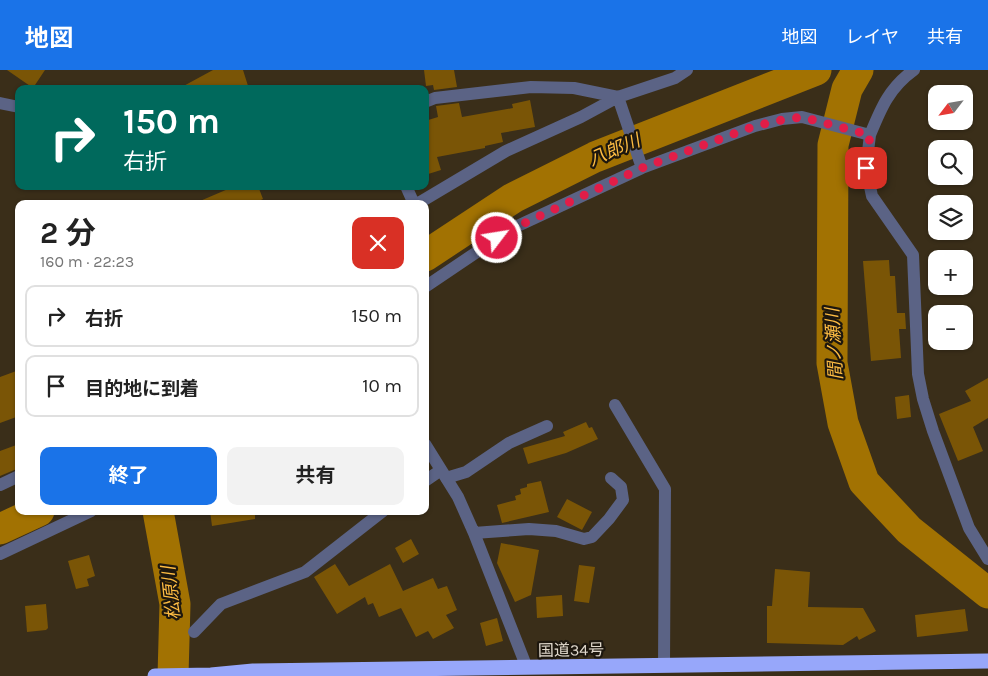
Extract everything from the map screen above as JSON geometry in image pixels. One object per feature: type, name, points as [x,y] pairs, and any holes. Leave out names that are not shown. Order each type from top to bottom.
[{"type":"highway","name":"国道34号","points":[[154,676],[254,673],[432,673],[664,666],[988,661]]},
{"type":"street","points":[[423,200],[506,151],[674,78],[687,70]]},
{"type":"street","points":[[914,70],[893,88],[868,135],[866,168],[872,196],[913,255],[918,374],[923,399],[969,528],[988,559]]},
{"type":"street","points":[[429,101],[445,97],[531,87],[574,88],[620,101]]},
{"type":"street","points":[[620,101],[642,168]]},
{"type":"street","points":[[0,103],[15,106]]},
{"type":"street","points":[[429,284],[512,229],[642,168],[755,126],[802,117],[868,135]]},
{"type":"street","points":[[615,405],[665,489],[664,666]]},
{"type":"street","points":[[429,480],[444,474],[466,472],[509,443],[548,426]]},
{"type":"street","points":[[429,450],[458,497],[474,533],[520,671]]},
{"type":"street","points":[[0,485],[15,478]]},
{"type":"street","points":[[474,533],[529,528],[556,531],[584,539],[592,537],[623,500],[621,487],[611,478]]},
{"type":"street","points":[[0,554],[83,515]]},
{"type":"street","points":[[194,632],[221,604],[305,572],[378,515]]},
{"type":"building","points":[[7,70],[45,70],[35,85],[29,85]]},
{"type":"building","points":[[213,70],[243,70],[248,85],[185,85]]},
{"type":"building","points":[[424,70],[454,70],[457,87],[434,90],[433,85],[426,85]]},
{"type":"building","points":[[530,100],[535,127],[501,133],[503,142],[485,146],[485,148],[437,157],[441,170],[429,174],[429,120],[438,117],[436,106],[459,103],[462,117],[513,108],[512,104]]},
{"type":"building","points":[[226,190],[260,190],[263,199],[261,200],[202,200]]},
{"type":"building","points":[[889,260],[890,276],[895,276],[897,313],[905,313],[906,329],[899,329],[901,358],[871,361],[863,261]]},
{"type":"building","points":[[15,371],[15,417],[0,423],[0,377]]},
{"type":"building","points":[[988,378],[988,418],[973,427],[983,451],[958,461],[939,414],[971,401],[965,391]]},
{"type":"building","points":[[909,395],[911,417],[897,419],[895,397]]},
{"type":"building","points":[[586,422],[589,428],[592,427],[598,439],[566,453],[528,464],[523,448],[565,436],[563,432]]},
{"type":"building","points":[[15,445],[15,470],[0,476],[0,451]]},
{"type":"building","points":[[541,481],[549,512],[502,523],[497,505],[516,500],[515,496],[521,494],[520,489],[527,487],[527,484]]},
{"type":"building","points":[[567,499],[592,512],[582,530],[557,517]]},
{"type":"building","points":[[211,515],[255,515],[255,519],[212,526]]},
{"type":"building","points":[[411,539],[419,554],[403,563],[395,548]]},
{"type":"building","points":[[501,543],[539,550],[531,595],[515,602],[497,563]]},
{"type":"building","points":[[89,555],[95,576],[87,579],[89,586],[76,589],[68,561]]},
{"type":"building","points":[[335,564],[349,586],[390,564],[403,591],[433,578],[438,589],[447,586],[457,610],[446,615],[454,628],[433,639],[428,631],[416,637],[401,608],[379,617],[373,603],[368,605],[365,597],[337,614],[314,577]]},
{"type":"building","points":[[579,565],[595,567],[589,603],[574,601]]},
{"type":"building","points":[[775,569],[810,572],[808,607],[863,608],[876,631],[859,640],[857,636],[843,645],[767,643],[767,606],[772,606]]},
{"type":"building","points":[[562,595],[563,616],[537,618],[536,597]]},
{"type":"building","points":[[46,604],[48,628],[46,630],[27,632],[25,606]]},
{"type":"building","points":[[965,609],[968,631],[917,637],[915,615]]},
{"type":"building","points":[[497,618],[503,641],[486,646],[480,623]]},
{"type":"waterway","name":"八郎川","points":[[429,253],[513,198],[595,157],[816,70]]},
{"type":"waterway","name":"間ノ瀬川","points":[[858,70],[847,89],[833,145],[832,363],[843,423],[864,482],[909,530],[988,593]]},
{"type":"waterway","name":"八郎川","points":[[0,529],[30,515]]},
{"type":"waterway","name":"松原川","points":[[159,515],[175,604],[173,676]]},
{"type":"route","points":[[497,238],[512,229],[642,168],[755,126],[782,120],[802,117],[870,135],[866,168]]}]
